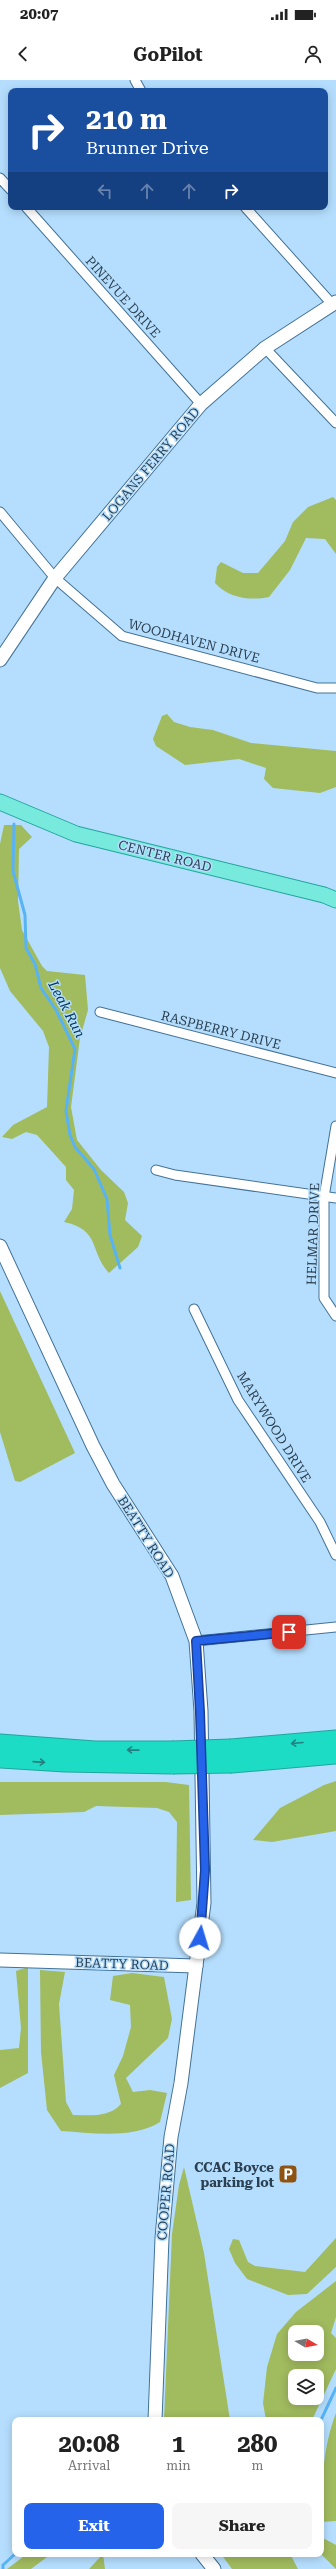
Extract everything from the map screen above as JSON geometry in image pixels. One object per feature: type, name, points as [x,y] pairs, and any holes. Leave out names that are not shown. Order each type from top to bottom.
[{"type":"highway","points":[[231,1756],[336,1739]]},
{"type":"highway","points":[[0,1743],[95,1750],[172,1758]]},
{"type":"highway","points":[[0,1759],[72,1764],[172,1758],[336,1755]]},
{"type":"main road","name":"CENTER ROAD","points":[[1,801],[40,821],[76,834],[324,895],[336,900]]},
{"type":"street","points":[[0,178],[8,187]]},
{"type":"street","name":"PINEVUE DRIVE","points":[[29,210],[201,404]]},
{"type":"street","points":[[248,210],[334,303]]},
{"type":"street","name":"LOGANS FERRY ROAD","points":[[0,660],[55,578],[201,404],[265,348],[334,303]]},
{"type":"street","points":[[265,348],[336,423]]},
{"type":"street","name":"WOODHAVEN DRIVE","points":[[0,512],[55,578],[122,636],[316,688],[336,688]]},
{"type":"street","name":"RASPBERRY DRIVE","points":[[100,1012],[336,1073]]},
{"type":"street","name":"HELMAR DRIVE","points":[[336,1126],[324,1197],[324,1298],[336,1316]]},
{"type":"street","points":[[156,1170],[175,1175],[336,1198]]},
{"type":"street","name":"BEATTY ROAD","points":[[0,1246],[92,1446],[172,1576],[196,1641],[200,1712],[205,1870],[204,1903],[196,1966],[0,1960]]},
{"type":"street","name":"MARYWOOD DRIVE","points":[[194,1309],[238,1400],[320,1522],[336,1555]]},
{"type":"street","points":[[196,1641],[336,1627]]},
{"type":"street","name":"COOPER ROAD","points":[[155,2417],[162,2238],[169,2160],[196,1966]]},
{"type":"street","points":[[204,2557],[214,2569]]},
{"type":"green space","points":[[333,497],[336,500],[336,554],[325,539],[306,538],[290,570],[269,597],[254,599],[240,597],[226,592],[215,583],[217,567],[221,562],[243,573],[258,573],[285,541],[293,522],[308,507]]},
{"type":"green space","points":[[167,714],[174,722],[190,727],[213,730],[251,743],[336,751],[336,787],[320,793],[273,788],[264,779],[266,768],[239,759],[185,765],[156,746],[153,739],[162,716]]},
{"type":"green space","points":[[4,825],[21,825],[32,837],[19,849],[18,901],[22,930],[42,966],[47,971],[85,975],[88,1010],[80,1038],[71,1107],[77,1140],[101,1170],[124,1192],[128,1203],[125,1220],[142,1236],[138,1247],[109,1273],[103,1265],[93,1242],[84,1230],[64,1222],[72,1209],[74,1190],[66,1180],[66,1167],[37,1135],[26,1132],[12,1139],[2,1137],[13,1125],[47,1107],[49,1047],[43,1031],[10,991],[0,968],[0,844]]},
{"type":"green space","points":[[0,1291],[75,1453],[20,1482],[15,1481],[0,1432]]},
{"type":"green space","points":[[336,1781],[336,1831],[272,1842],[253,1840],[280,1808],[324,1785]]},
{"type":"green space","points":[[0,1782],[166,1782],[189,1785],[191,1900],[176,1902],[177,1822],[169,1812],[157,1808],[96,1806],[84,1812],[0,1815]]},
{"type":"green space","points":[[28,1967],[28,2073],[0,2088],[0,2050],[19,2048],[21,2028],[16,1971]]},
{"type":"green space","points":[[40,1970],[65,1972],[59,2004],[66,2102],[73,2115],[105,2114],[111,2112],[121,2104],[114,2075],[123,2056],[131,2027],[130,2005],[110,2000],[113,1976],[132,1973],[164,1977],[172,2019],[168,2038],[126,2078],[133,2092],[150,2090],[167,2093],[160,2122],[138,2131],[125,2133],[99,2134],[61,2131],[47,2110],[41,2052]]},
{"type":"green space","points":[[184,2167],[204,2253],[230,2417],[164,2417],[172,2234],[179,2185]]},
{"type":"green space","points":[[336,2238],[336,2267],[307,2294],[288,2295],[247,2279],[235,2263],[229,2249],[233,2239],[239,2240],[248,2262],[255,2266],[305,2272]]},
{"type":"green space","points":[[336,2281],[336,2317],[331,2333],[336,2338],[336,2369],[324,2394],[324,2369],[288,2369],[288,2405],[319,2405],[313,2417],[265,2417],[263,2403],[267,2367],[277,2334],[296,2312]]},
{"type":"green space","points":[[336,2413],[336,2521],[324,2522],[324,2466],[328,2439]]},
{"type":"green space","points":[[324,2539],[336,2545],[336,2569],[324,2557]]},
{"type":"green space","points":[[23,2557],[47,2557],[31,2569],[7,2569]]},
{"type":"green space","points":[[100,2557],[103,2557],[105,2569],[89,2569]]},
{"type":"green space","points":[[223,2557],[292,2557],[298,2569],[232,2569]]},
{"type":"waterway","name":"Leak Run","points":[[14,824],[13,871],[25,915],[26,948],[35,964],[41,988],[56,1010],[75,1049],[66,1111],[70,1135],[75,1147],[94,1169],[107,1199],[110,1235],[120,1268]]},
{"type":"waterway","points":[[322,2417],[336,2388]]},
{"type":"waterway","points":[[3,2569],[3,2565],[12,2557]]},
{"type":"place","name":"CCAC Boyce parking lot","points":[[288,2174]]},
{"type":"route","points":[[200,1938],[204,1903],[205,1870],[200,1712],[196,1641],[289,1632]]}]
